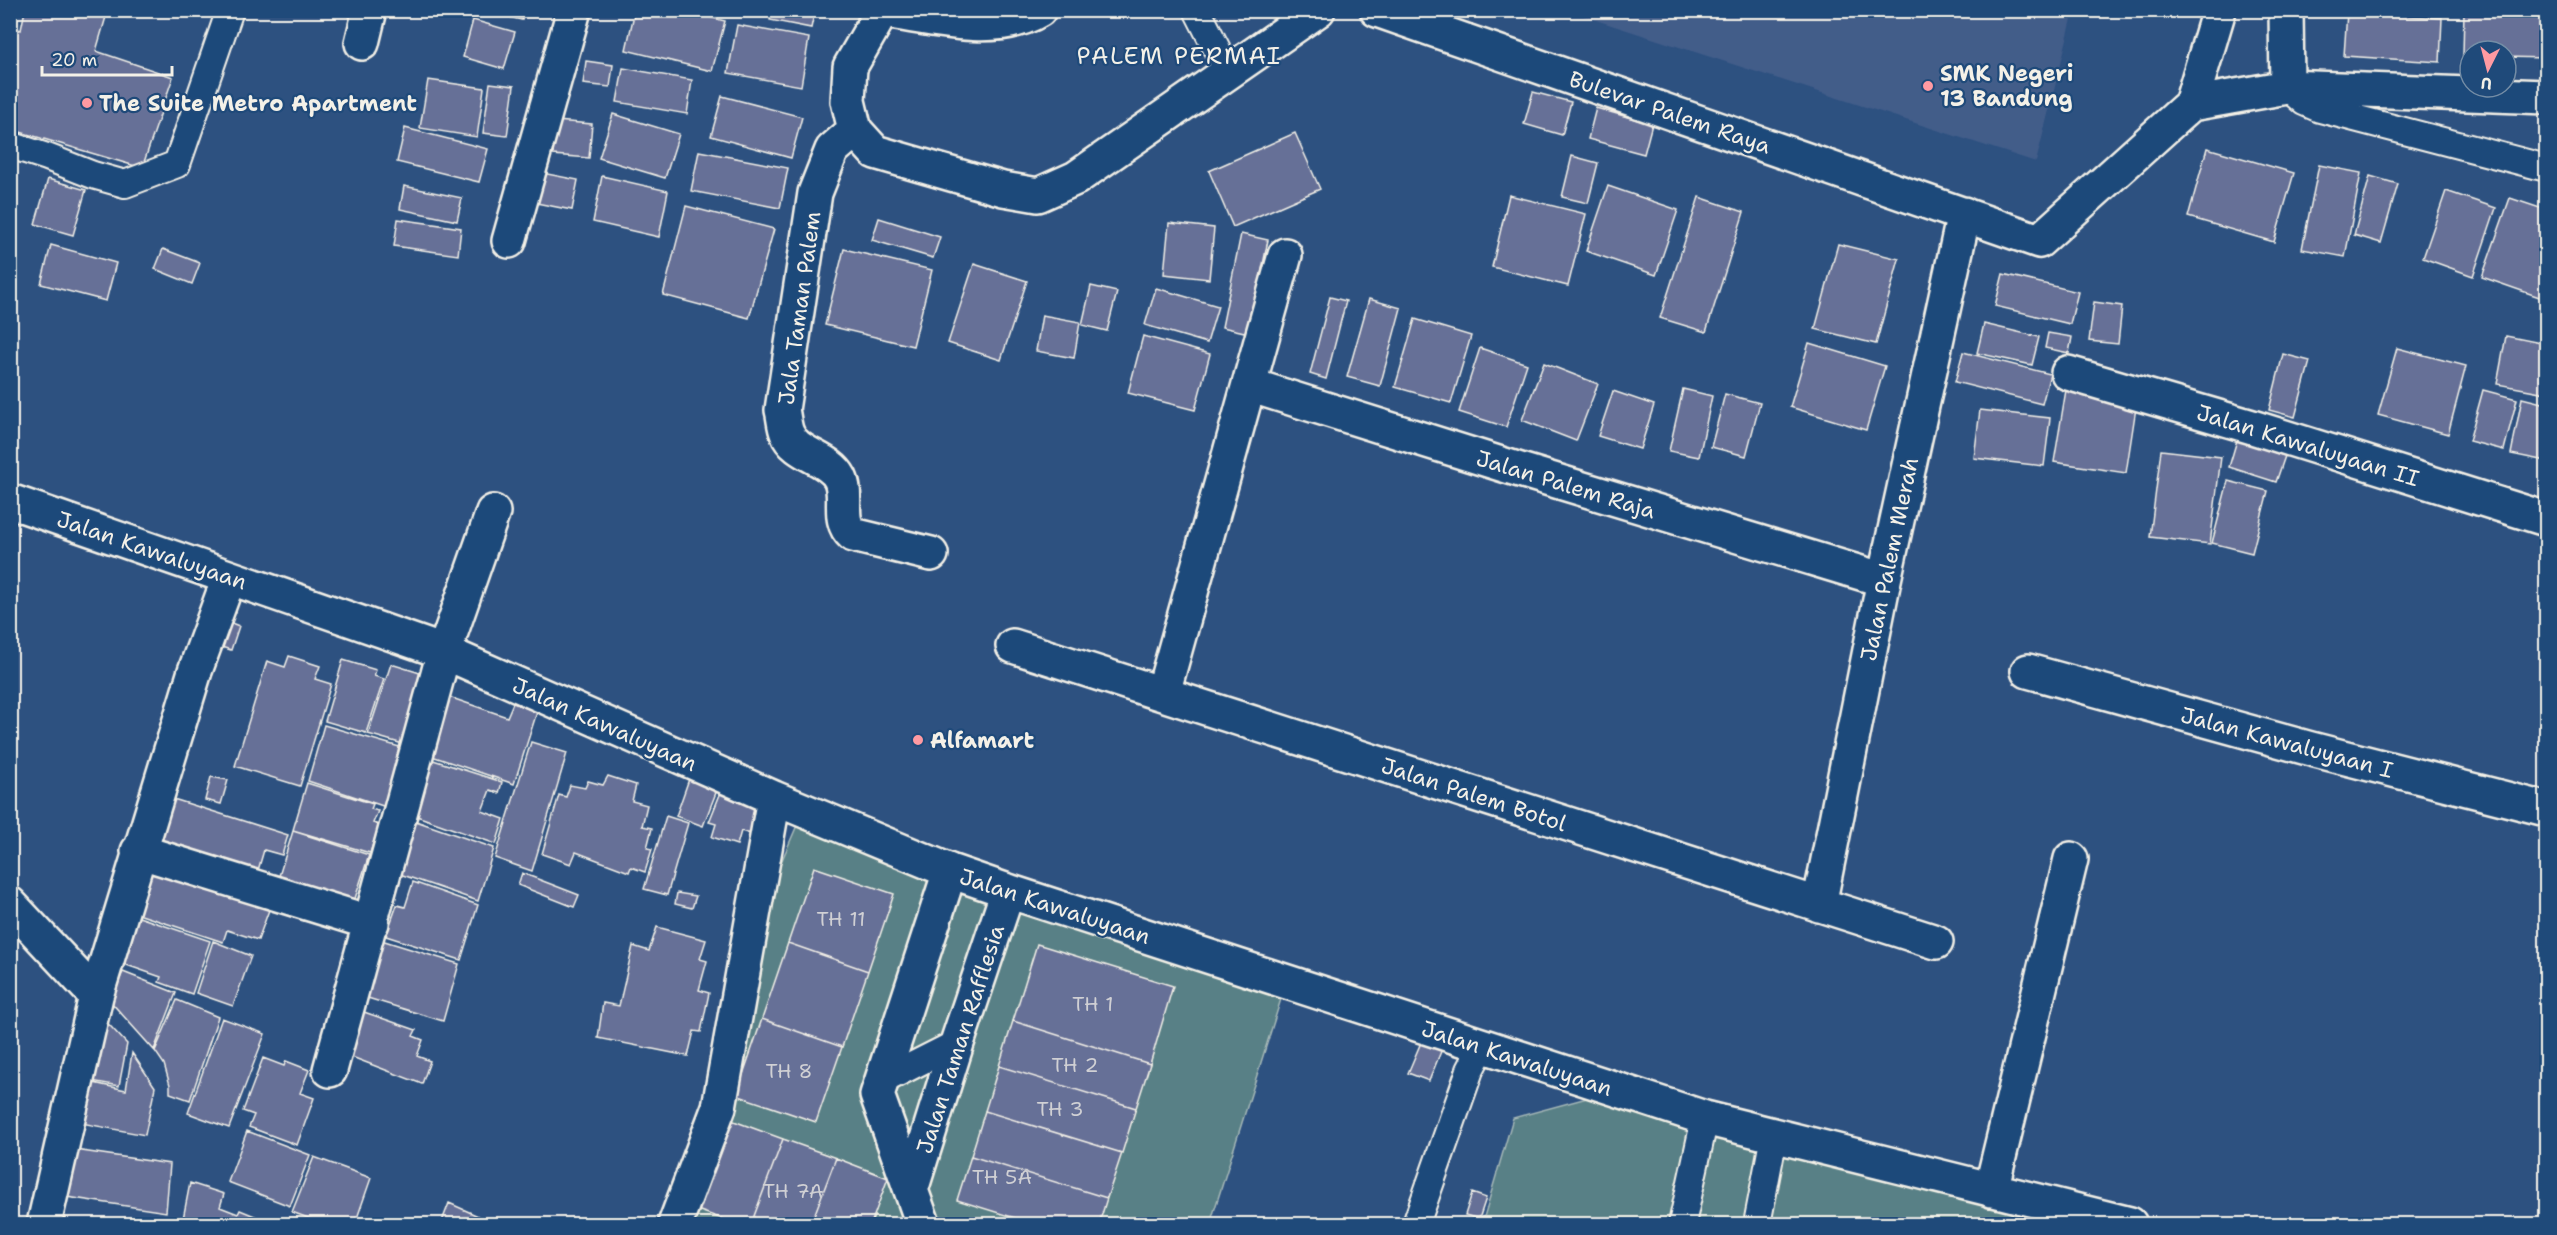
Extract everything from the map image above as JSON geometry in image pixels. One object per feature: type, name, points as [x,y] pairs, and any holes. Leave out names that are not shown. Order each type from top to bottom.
[{"type":"street","points":[[362,43],[370,10]]},
{"type":"street","points":[[509,241],[574,10]]},
{"type":"street","points":[[1039,10],[1013,22],[991,25],[882,11],[850,67],[848,101],[855,130],[875,152],[1003,189],[1038,195],[1076,178],[1318,10]]},
{"type":"street","name":"Bulevar Palem Raya","points":[[1377,10],[2039,241],[2191,104]]},
{"type":"street","points":[[2219,10],[2191,104],[2287,87],[2547,97]]},
{"type":"street","points":[[2286,10],[2287,87]]},
{"type":"street","name":"Jala Taman Palem","points":[[855,130],[831,150],[815,193],[782,410],[787,435],[800,448],[825,462],[840,479],[844,508],[843,523],[848,530],[854,535],[931,554]]},
{"type":"street","name":"Jalan Palem Merah","points":[[1818,905],[1884,580],[1964,214]]},
{"type":"street","points":[[1163,693],[1286,255]]},
{"type":"street","name":"Jalan Kawaluyaan II","points":[[2068,373],[2249,426],[2547,519]]},
{"type":"street","name":"Jalan Palem Raja","points":[[1249,385],[1884,580]]},
{"type":"street","name":"Jalan Kawaluyaan","points":[[10,501],[444,652],[774,798],[950,871],[1008,891],[1706,1118],[2130,1224]]},
{"type":"street","points":[[330,1070],[372,923],[385,865],[444,652],[493,512]]},
{"type":"street","points":[[44,1224],[96,996],[138,851],[159,791],[195,671],[230,578]]},
{"type":"street","name":"Jalan Palem Botol","points":[[1013,646],[1936,942]]},
{"type":"street","name":"Jalan Kawaluyaan I","points":[[2028,671],[2311,749],[2547,809]]},
{"type":"street","points":[[675,1224],[719,1107],[774,798]]},
{"type":"street","points":[[138,851],[372,923]]},
{"type":"street","points":[[1991,1190],[2072,859]]},
{"type":"street","name":"Jalan Taman Rafflesia","points":[[923,1224],[912,1187],[877,1095],[950,871]]},
{"type":"street","name":"Jalan Taman Rafflesia","points":[[912,1187],[1008,891]]},
{"type":"street","points":[[10,904],[96,996]]},
{"type":"lane","points":[[10,145],[125,184],[177,164],[230,10]]},
{"type":"lane","points":[[1197,10],[1229,73]]},
{"type":"lane","points":[[2287,87],[2304,102],[2320,109],[2547,168]]},
{"type":"lane","points":[[882,1081],[957,1043]]},
{"type":"lane","points":[[1416,1224],[1470,1070],[1482,1047]]},
{"type":"lane","points":[[1682,1224],[1706,1118]]},
{"type":"lane","points":[[1757,1224],[1774,1136]]},
{"type":"shaded area","name":"SMK Negeri 13 Bandung","points":[[1568,11],[2074,11],[2036,162]]},
{"type":"green space","points":[[798,823],[1281,999],[1210,1224],[687,1224],[767,895]]},
{"type":"green space","points":[[1598,1095],[2074,1224],[1482,1224],[1513,1118]]},
{"type":"building","name":"The Suite Metro Apartment","points":[[25,10],[108,10],[96,51],[173,77],[142,168],[10,129],[10,27],[21,30]]},
{"type":"building","points":[[479,10],[524,10],[522,20]]},
{"type":"building","points":[[635,10],[682,10],[725,21],[712,71],[626,50]]},
{"type":"building","points":[[772,10],[815,10],[811,28],[770,20]]},
{"type":"building","points":[[2464,10],[2546,11],[2546,58],[2518,57],[2518,39],[2463,39]]},
{"type":"building","points":[[2347,12],[2442,18],[2440,62],[2344,56]]},
{"type":"building","points":[[473,20],[515,32],[504,69],[463,57]]},
{"type":"building","points":[[737,25],[809,38],[801,86],[728,73]]},
{"type":"building","points":[[586,61],[613,65],[610,87],[583,84]]},
{"type":"building","points":[[623,68],[692,80],[687,114],[617,102]]},
{"type":"building","points":[[428,80],[484,88],[477,137],[420,128]]},
{"type":"building","points":[[490,83],[514,86],[507,136],[483,133]]},
{"type":"building","points":[[1533,92],[1571,102],[1562,135],[1524,124]]},
{"type":"building","points":[[722,96],[802,117],[791,158],[711,136]]},
{"type":"building","points":[[1596,108],[1652,124],[1644,154],[1588,139]]},
{"type":"building","points":[[613,114],[679,134],[665,178],[599,158]]},
{"type":"building","points":[[556,121],[592,124],[589,158],[553,155]]},
{"type":"building","points":[[405,128],[488,149],[479,182],[397,162]]},
{"type":"building","points":[[1295,133],[1320,189],[1233,227],[1209,171]]},
{"type":"building","points":[[2207,148],[2294,173],[2274,242],[2188,217]]},
{"type":"building","points":[[699,151],[788,168],[780,208],[691,191]]},
{"type":"building","points":[[1572,156],[1598,163],[1588,203],[1562,197]]},
{"type":"building","points":[[2319,165],[2361,173],[2345,257],[2302,249]]},
{"type":"building","points":[[532,171],[578,180],[572,210],[526,201]]},
{"type":"building","points":[[602,176],[668,191],[659,237],[593,222]]},
{"type":"building","points":[[2370,176],[2398,184],[2381,243],[2354,235]]},
{"type":"building","points":[[48,179],[86,190],[73,235],[35,224]]},
{"type":"building","points":[[404,186],[462,198],[457,221],[400,209]]},
{"type":"building","points":[[1608,186],[1678,210],[1656,275],[1586,251]]},
{"type":"building","points":[[2446,191],[2496,208],[2473,276],[2423,258]]},
{"type":"building","points":[[1509,195],[1586,214],[1568,286],[1492,267]]},
{"type":"building","points":[[1699,197],[1744,212],[1706,332],[1660,318]]},
{"type":"building","points":[[2510,198],[2546,210],[2545,299],[2482,277]]},
{"type":"building","points":[[686,206],[774,229],[749,318],[663,295]]},
{"type":"building","points":[[879,218],[940,237],[933,258],[872,240]]},
{"type":"building","points":[[398,219],[461,228],[458,255],[394,246]]},
{"type":"building","points":[[1169,223],[1214,228],[1209,279],[1164,274]]},
{"type":"building","points":[[1241,234],[1268,240],[1249,333],[1222,327]]},
{"type":"building","points":[[1838,244],[1899,259],[1876,344],[1815,329]]},
{"type":"building","points":[[51,245],[116,263],[106,301],[41,284]]},
{"type":"building","points":[[163,249],[200,263],[192,284],[155,269]]},
{"type":"building","points":[[844,249],[932,270],[913,346],[825,325]]},
{"type":"building","points":[[974,264],[1027,281],[1001,360],[948,343]]},
{"type":"building","points":[[2003,274],[2078,292],[2070,324],[1995,306]]},
{"type":"building","points":[[1091,286],[1117,292],[1107,331],[1082,325]]},
{"type":"building","points":[[1156,288],[1218,306],[1207,343],[1145,325]]},
{"type":"building","points":[[1330,297],[1346,301],[1326,379],[1310,374]]},
{"type":"building","points":[[1369,299],[1401,308],[1380,386],[1347,377]]},
{"type":"building","points":[[2094,302],[2122,306],[2118,344],[2089,341]]},
{"type":"building","points":[[1042,315],[1080,322],[1074,358],[1036,351]]},
{"type":"building","points":[[1415,319],[1471,336],[1451,403],[1395,387]]},
{"type":"building","points":[[1984,324],[2039,337],[2032,365],[1977,353]]},
{"type":"building","points":[[2048,333],[2072,337],[2069,353],[2045,348]]},
{"type":"building","points":[[1143,336],[1210,354],[1195,410],[1128,393]]},
{"type":"building","points":[[2506,336],[2546,344],[2546,393],[2497,384]]},
{"type":"building","points":[[1809,343],[1885,366],[1866,430],[1790,407]]},
{"type":"building","points":[[1480,348],[1527,364],[1506,427],[1459,412]]},
{"type":"building","points":[[2397,348],[2466,366],[2448,434],[2378,415]]},
{"type":"building","points":[[1963,352],[2050,374],[2042,404],[1955,382]]},
{"type":"building","points":[[2283,354],[2310,361],[2295,417],[2269,410]]},
{"type":"building","points":[[1544,363],[1598,384],[1576,441],[1522,420]]},
{"type":"building","points":[[1683,389],[1712,396],[1699,457],[1669,451]]},
{"type":"building","points":[[2066,390],[2137,401],[2126,473],[2054,462]]},
{"type":"building","points":[[2483,390],[2517,399],[2504,450],[2469,441]]},
{"type":"building","points":[[1613,391],[1654,405],[1640,449],[1598,436]]},
{"type":"building","points":[[1725,394],[1760,403],[1746,456],[1711,447]]},
{"type":"building","points":[[2522,398],[2546,404],[2546,461],[2511,454]]},
{"type":"building","points":[[1980,410],[2050,418],[2044,466],[1974,458]]},
{"type":"building","points":[[2237,440],[2285,456],[2276,482],[2229,467]]},
{"type":"building","points":[[2161,450],[2221,457],[2210,544],[2150,537]]},
{"type":"building","points":[[2228,481],[2268,491],[2252,553],[2212,543]]},
{"type":"building","points":[[226,621],[239,626],[231,650],[218,646]]},
{"type":"building","points":[[289,656],[320,666],[315,679],[331,684],[300,786],[235,766],[267,661],[285,667]]},
{"type":"building","points":[[343,660],[376,670],[374,676],[384,679],[366,733],[325,721]]},
{"type":"building","points":[[391,664],[420,673],[415,694],[418,695],[403,744],[368,734]]},
{"type":"building","points":[[446,696],[507,717],[513,703],[537,712],[514,784],[426,754]]},
{"type":"building","points":[[324,725],[403,748],[386,807],[308,781]]},
{"type":"building","points":[[531,742],[567,753],[532,871],[495,858]]},
{"type":"building","points":[[427,758],[502,782],[499,793],[490,790],[482,811],[504,819],[496,844],[411,814]]},
{"type":"building","points":[[608,776],[636,785],[632,801],[647,805],[642,826],[652,828],[647,848],[652,849],[645,872],[631,867],[629,872],[576,852],[571,864],[542,854],[559,795],[566,797],[570,785],[585,788],[588,781],[603,785]]},
{"type":"building","points":[[211,777],[228,780],[221,804],[205,800]]},
{"type":"building","points":[[689,779],[717,790],[703,826],[676,816]]},
{"type":"building","points":[[307,783],[373,804],[371,809],[378,811],[373,823],[379,825],[370,853],[293,830]]},
{"type":"building","points":[[721,792],[766,808],[757,836],[741,831],[737,845],[712,837],[716,824],[709,822]]},
{"type":"building","points":[[167,797],[288,835],[282,855],[264,850],[254,884],[149,851]]},
{"type":"building","points":[[666,816],[688,823],[667,895],[644,889]]},
{"type":"building","points":[[410,819],[494,848],[478,901],[394,872]]},
{"type":"building","points":[[293,831],[369,855],[350,914],[275,889]]},
{"type":"building","points":[[146,861],[273,899],[258,940],[227,930],[223,942],[129,911]]},
{"type":"building","points":[[814,867],[894,894],[868,971],[788,943]]},
{"type":"building","points":[[522,873],[579,895],[574,907],[518,885]]},
{"type":"building","points":[[413,882],[478,905],[461,960],[386,936],[397,905],[405,907]]},
{"type":"building","points":[[677,893],[696,896],[692,908],[675,904]]},
{"type":"building","points":[[127,913],[210,941],[192,994],[159,982],[161,977],[112,960]]},
{"type":"building","points":[[657,927],[706,940],[700,959],[707,961],[699,990],[709,993],[701,1032],[694,1031],[688,1056],[598,1038],[603,1003],[619,1006],[633,946],[649,951]]},
{"type":"building","points":[[378,939],[459,964],[443,1021],[361,996]]},
{"type":"building","points":[[213,941],[251,956],[233,1006],[196,993]]},
{"type":"building","points":[[788,943],[868,971],[842,1047],[762,1019]]},
{"type":"building","points":[[1037,944],[1173,986],[1150,1064],[1013,1021]]},
{"type":"building","points":[[123,972],[176,993],[154,1050],[110,1001]]},
{"type":"building","points":[[177,1000],[218,1017],[190,1100],[170,1093],[164,1064],[155,1051]]},
{"type":"building","points":[[364,1012],[416,1030],[413,1036],[423,1040],[417,1056],[430,1061],[422,1084],[344,1054],[356,1014],[362,1016]]},
{"type":"building","points":[[98,1013],[127,1044],[119,1086],[86,1080]]},
{"type":"building","points":[[222,1018],[265,1034],[229,1128],[188,1113]]},
{"type":"building","points":[[762,1019],[842,1047],[816,1122],[736,1095]]},
{"type":"building","points":[[1013,1021],[1150,1064],[1136,1108],[999,1066]]},
{"type":"building","points":[[1422,1040],[1442,1049],[1429,1081],[1408,1073]]},
{"type":"building","points":[[132,1053],[155,1087],[145,1135],[81,1123],[89,1082],[126,1090]]},
{"type":"building","points":[[263,1058],[284,1066],[286,1061],[309,1070],[300,1093],[314,1098],[297,1145],[249,1127],[254,1115],[243,1111]]},
{"type":"building","points":[[999,1066],[1136,1108],[1122,1153],[985,1111]]},
{"type":"building","points":[[985,1111],[1122,1153],[1107,1198],[971,1156]]},
{"type":"building","points":[[731,1120],[783,1139],[751,1224],[737,1224],[697,1210]]},
{"type":"building","points":[[247,1131],[310,1155],[290,1206],[228,1182]]},
{"type":"building","points":[[783,1139],[836,1158],[811,1224],[751,1224]]},
{"type":"building","points":[[75,1150],[170,1164],[166,1212],[67,1197]]},
{"type":"building","points":[[971,1156],[1107,1198],[1099,1224],[1035,1224],[957,1200]]},
{"type":"building","points":[[314,1157],[371,1178],[355,1224],[324,1224],[292,1212]]},
{"type":"building","points":[[836,1158],[888,1178],[871,1224],[811,1224]]},
{"type":"building","points":[[190,1183],[224,1194],[220,1207],[238,1214],[240,1210],[272,1223],[182,1224]]},
{"type":"building","points":[[1472,1193],[1486,1198],[1479,1219],[1465,1215]]},
{"type":"building","points":[[449,1203],[496,1224],[441,1224]]},
{"type":"place","name":"SMK Negeri 13 Bandung","points":[[1928,86]]},
{"type":"place","name":"The Suite Metro Apartment","points":[[87,103]]},
{"type":"place","name":"Alfamart","points":[[918,740]]},
{"type":"district","name":"PALEM PERMAI","points":[[1179,56]]}]
